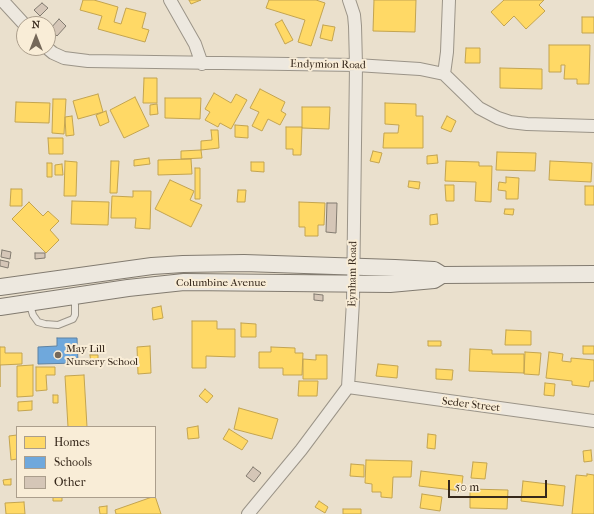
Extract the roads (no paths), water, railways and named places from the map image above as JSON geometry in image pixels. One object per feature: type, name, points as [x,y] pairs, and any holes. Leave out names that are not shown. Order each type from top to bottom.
[{"type":"main road","name":"Columbine Avenue","points":[[0,288],[152,266],[183,264],[244,263],[434,270],[442,275]]},
{"type":"main road","points":[[183,264],[184,282]]},
{"type":"main road","name":"Columbine Avenue","points":[[4,306],[136,287],[184,282],[390,284],[434,280],[442,275],[594,274]]},
{"type":"street","points":[[2,0],[17,16]]},
{"type":"street","points":[[170,0],[195,44],[202,64]]},
{"type":"street","name":"Eynham Road","points":[[348,387],[354,267],[356,65],[355,20],[349,0]]},
{"type":"street","points":[[449,0],[447,52],[444,74],[479,108],[498,118],[510,122],[594,126]]},
{"type":"street","name":"Endymion Road","points":[[56,54],[64,58],[75,60],[202,64],[356,65],[420,69],[444,74]]},
{"type":"street","points":[[0,288],[4,306]]},
{"type":"street","points":[[248,514],[301,450],[348,387]]},
{"type":"street","name":"Seder Street","points":[[348,387],[594,421]]},
{"type":"lane","points":[[29,302],[33,315],[38,322],[58,325],[73,319],[75,305],[72,296]]},
{"type":"place","name":"May Lill Nursery School","points":[[58,355]]}]
